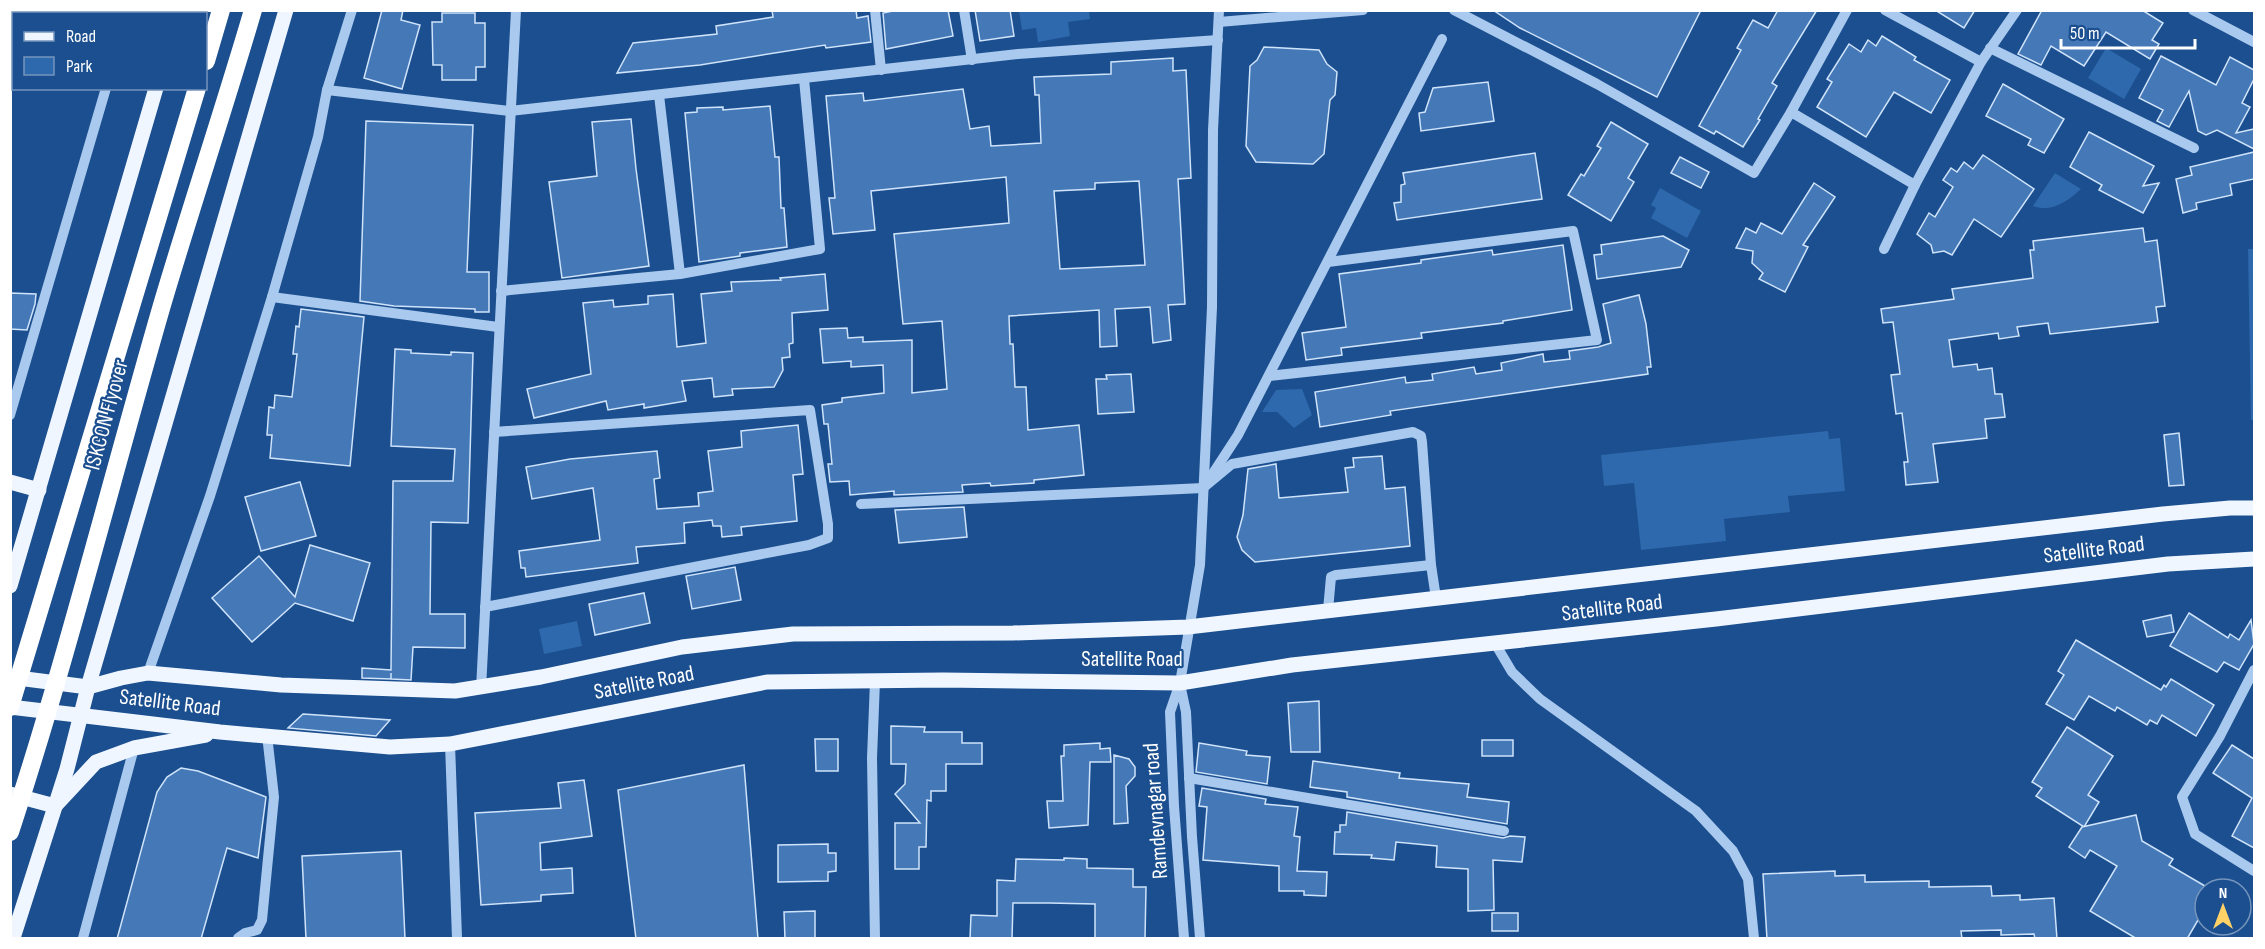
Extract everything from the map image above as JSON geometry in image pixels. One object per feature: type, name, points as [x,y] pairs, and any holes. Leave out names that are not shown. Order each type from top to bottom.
[{"type":"highway","points":[[207,58],[221,10]]},
{"type":"highway","name":"ISKCON Flyover","points":[[10,832],[54,695],[60,665],[163,304],[253,10]]},
{"type":"highway","name":"ISKCON Flyover","points":[[10,707],[196,90]]},
{"type":"main road","points":[[13,939],[82,715],[88,687],[286,10]]},
{"type":"main road","points":[[10,586],[155,90]]},
{"type":"main road","points":[[10,482],[39,490]]},
{"type":"main road","name":"Satellite Road","points":[[10,677],[88,687],[148,673],[281,685],[446,692],[481,689],[682,647],[793,634],[1012,633],[1188,627],[2163,514],[2254,508]]},
{"type":"main road","name":"Satellite Road","points":[[10,707],[220,732],[390,747],[450,744],[767,682],[1180,683],[1292,665],[1496,645],[2168,564],[2254,559]]},
{"type":"main road","points":[[55,806],[96,762],[134,748],[220,732]]},
{"type":"main road","points":[[10,794],[55,806]]},
{"type":"street","points":[[148,673],[210,496],[272,297],[318,137],[327,90],[352,10]]},
{"type":"street","points":[[481,689],[516,10]]},
{"type":"street","points":[[876,10],[881,70]]},
{"type":"street","points":[[964,10],[972,60]]},
{"type":"street","points":[[1219,16],[1363,10]]},
{"type":"street","points":[[1454,10],[1473,15],[1754,173],[1791,112],[1846,10]]},
{"type":"street","points":[[1885,10],[1981,62]]},
{"type":"street","points":[[1884,249],[1915,185],[1981,62],[2017,10]]},
{"type":"street","points":[[2193,10],[2254,42]]},
{"type":"street","name":"Ramdevnagar road","points":[[1184,939],[1170,712],[1180,683],[1200,565],[1212,307],[1213,130],[1219,16]]},
{"type":"street","points":[[1203,488],[1239,435],[1442,39]]},
{"type":"street","points":[[327,90],[510,111],[972,60],[1218,40]]},
{"type":"street","points":[[1990,48],[2194,147]]},
{"type":"street","points":[[501,291],[680,274],[820,249],[804,79]]},
{"type":"street","points":[[10,415],[105,90]]},
{"type":"street","points":[[659,94],[680,274]]},
{"type":"street","points":[[1791,112],[1915,185]]},
{"type":"street","points":[[1269,376],[1597,340],[1573,231],[1328,262]]},
{"type":"street","points":[[272,297],[498,327]]},
{"type":"street","points":[[485,607],[809,545],[828,538],[828,524],[810,410],[494,432]]},
{"type":"street","points":[[861,504],[1203,488],[1233,464],[1417,432],[1422,442],[1431,565],[1436,598]]},
{"type":"street","points":[[1328,610],[1329,582],[1335,575],[1431,565]]},
{"type":"street","points":[[1496,645],[1512,672],[1540,699],[1695,811],[1733,851],[1748,879],[1754,939]]},
{"type":"street","points":[[2254,670],[2220,736],[2182,797],[2194,834],[2254,871]]},
{"type":"street","points":[[875,681],[872,758],[875,939]]},
{"type":"street","name":"Ramdevnagar road","points":[[1180,683],[1186,712],[1200,939]]},
{"type":"street","points":[[238,939],[245,933],[257,930],[262,920],[274,797],[267,735]]},
{"type":"street","points":[[450,744],[457,939]]},
{"type":"street","points":[[83,939],[134,748]]},
{"type":"street","points":[[1190,778],[1504,831]]},
{"type":"green space","points":[[1019,11],[1089,11],[1090,19],[1068,22],[1070,36],[1038,42],[1036,28],[1022,30]]},
{"type":"green space","points":[[2106,48],[2141,69],[2124,99],[2088,78]]},
{"type":"green space","points":[[2055,173],[2081,189],[2059,205],[2047,208],[2033,206]]},
{"type":"green space","points":[[1660,188],[1701,211],[1687,238],[1651,218],[1656,208],[1651,205]]},
{"type":"green space","points":[[2248,249],[2254,249],[2254,420],[2251,420]]},
{"type":"green space","points":[[1302,389],[1312,415],[1294,428],[1277,412],[1262,412],[1276,390]]},
{"type":"green space","points":[[1828,431],[1829,439],[1840,438],[1845,491],[1788,496],[1790,512],[1724,519],[1726,541],[1641,550],[1634,483],[1604,486],[1601,455]]},
{"type":"green space","points":[[577,621],[582,646],[544,654],[539,629]]},
{"type":"building","points":[[382,10],[403,10],[401,20],[420,25],[402,89],[364,78]]},
{"type":"building","points":[[772,10],[856,10],[857,18],[868,16],[871,42],[826,48],[825,45],[700,65],[617,73],[633,43],[717,34],[716,26],[773,17]]},
{"type":"building","points":[[898,10],[948,10],[953,36],[886,49],[883,13]]},
{"type":"building","points":[[975,10],[1010,10],[1014,36],[980,41]]},
{"type":"building","points":[[1493,10],[1701,10],[1657,97],[1520,28]]},
{"type":"building","points":[[1778,10],[1817,10],[1772,83],[1777,86],[1743,147],[1716,131],[1714,134],[1699,126],[1741,50],[1737,48],[1753,20],[1768,28]]},
{"type":"building","points":[[1935,10],[1975,10],[1964,28]]},
{"type":"building","points":[[2042,10],[2142,10],[2163,23],[2152,40],[2159,44],[2150,59],[2106,32],[2084,66],[2051,46],[2041,65],[2018,54]]},
{"type":"building","points":[[442,13],[475,13],[475,23],[485,23],[485,67],[476,67],[476,80],[442,80],[442,65],[433,65],[432,22],[442,22]]},
{"type":"building","points":[[1882,36],[1916,57],[1914,60],[1950,80],[1931,113],[1894,92],[1866,137],[1817,107],[1832,82],[1827,79],[1849,44],[1861,52],[1868,40],[1876,46]]},
{"type":"building","points":[[1264,47],[1319,50],[1327,64],[1337,72],[1335,95],[1330,100],[1324,154],[1313,164],[1256,162],[1246,146],[1250,66],[1257,60]]},
{"type":"building","points":[[2161,56],[2216,85],[2230,57],[2254,70],[2254,79],[2242,103],[2250,107],[2236,133],[2254,129],[2254,149],[2217,130],[2206,135],[2198,131],[2189,91],[2169,127],[2157,121],[2163,110],[2139,98]]},
{"type":"building","points":[[1173,58],[1173,71],[1186,70],[1191,178],[1178,179],[1185,304],[1168,305],[1171,340],[1153,343],[1150,307],[1115,309],[1117,346],[1100,347],[1099,310],[1009,316],[1015,387],[1026,387],[1028,430],[1079,425],[1084,475],[1034,480],[1034,483],[991,486],[990,483],[962,485],[963,492],[894,495],[894,491],[850,495],[849,481],[830,482],[828,464],[832,464],[828,424],[824,424],[822,405],[842,402],[842,398],[884,393],[883,365],[851,367],[851,361],[823,363],[820,329],[847,328],[848,338],[863,337],[863,342],[912,340],[912,393],[947,389],[942,321],[903,324],[894,234],[1009,223],[1006,177],[871,191],[875,230],[833,234],[829,198],[835,198],[826,96],[863,93],[864,101],[963,89],[970,129],[989,126],[991,146],[1041,143],[1039,95],[1035,95],[1034,77],[1111,74],[1111,62]],"holes":[[[1139,181],[1145,265],[1060,269],[1054,191],[1095,189],[1095,183]]]},
{"type":"building","points":[[1488,82],[1494,121],[1421,131],[1419,113],[1425,112],[1433,88]]},
{"type":"building","points":[[2003,84],[2064,119],[2044,153],[2028,145],[2031,139],[1986,116]]},
{"type":"building","points":[[770,106],[775,157],[779,157],[781,208],[784,208],[787,247],[740,253],[740,256],[699,262],[685,113],[697,112],[697,108],[723,107],[723,110]]},
{"type":"building","points":[[631,119],[649,266],[562,278],[549,182],[597,176],[592,122]]},
{"type":"building","points":[[366,121],[473,125],[467,272],[489,272],[489,312],[475,312],[475,309],[394,306],[360,301]]},
{"type":"building","points":[[1611,122],[1648,144],[1628,178],[1634,182],[1611,221],[1568,195],[1581,174],[1584,176],[1601,148],[1597,146]]},
{"type":"building","points":[[2089,132],[2154,166],[2143,186],[2159,183],[2143,213],[2099,190],[2102,185],[2070,167]]},
{"type":"building","points":[[2254,152],[2254,179],[2230,184],[2232,195],[2196,203],[2197,209],[2183,213],[2176,179],[2192,175],[2190,167]]},
{"type":"building","points":[[1535,153],[1542,199],[1397,220],[1394,203],[1401,202],[1401,185],[1405,184],[1403,173]]},
{"type":"building","points":[[1983,155],[2034,189],[2001,237],[1974,219],[1952,255],[1944,251],[1933,253],[1931,245],[1917,234],[1929,213],[1935,217],[1953,187],[1943,180],[1951,168],[1957,172],[1964,162],[1973,169]]},
{"type":"building","points":[[1680,157],[1709,172],[1701,188],[1671,173]]},
{"type":"building","points":[[1814,183],[1835,197],[1803,245],[1808,247],[1785,292],[1759,279],[1763,273],[1752,263],[1753,251],[1736,248],[1746,228],[1756,233],[1761,223],[1782,234]]},
{"type":"building","points":[[2143,228],[2145,242],[2157,240],[2165,306],[2156,307],[2158,322],[2050,334],[2048,323],[2017,327],[2019,336],[1999,339],[1998,333],[1949,340],[1953,367],[1977,364],[1978,370],[1992,368],[1995,394],[2002,394],[2005,417],[1985,419],[1987,438],[1933,444],[1938,482],[1906,485],[1904,462],[1908,462],[1902,413],[1896,414],[1891,375],[1900,374],[1893,322],[1883,323],[1881,309],[1954,299],[1952,289],[2033,278],[2030,250],[2034,250],[2033,241]]},
{"type":"building","points":[[1663,236],[1689,250],[1681,267],[1597,279],[1594,255],[1602,254],[1601,245]]},
{"type":"building","points":[[1563,245],[1572,310],[1503,321],[1503,323],[1421,333],[1422,338],[1341,348],[1342,355],[1306,360],[1302,333],[1346,327],[1339,274],[1421,263],[1421,260],[1492,250],[1493,255]]},
{"type":"building","points":[[825,274],[828,310],[792,313],[793,343],[789,344],[790,357],[782,358],[783,370],[774,387],[732,389],[733,395],[714,397],[712,378],[682,381],[686,401],[644,408],[644,404],[608,410],[606,401],[534,418],[527,389],[591,374],[583,303],[613,300],[614,307],[648,304],[648,296],[673,294],[677,347],[706,343],[701,294],[732,291],[731,282],[781,280],[780,278]]},
{"type":"building","points":[[10,293],[36,294],[27,330],[10,329]]},
{"type":"building","points":[[1639,295],[1646,324],[1651,367],[1647,367],[1648,374],[1390,411],[1391,415],[1320,427],[1315,392],[1405,377],[1406,383],[1433,380],[1432,374],[1474,367],[1476,374],[1502,370],[1501,363],[1543,354],[1544,362],[1570,359],[1569,351],[1611,343],[1603,304]]},
{"type":"building","points":[[301,309],[364,317],[350,466],[270,458],[272,435],[267,435],[269,407],[274,408],[275,395],[292,397],[297,354],[293,354],[296,326],[299,327]]},
{"type":"building","points":[[395,349],[411,350],[411,353],[451,355],[451,352],[473,353],[468,523],[431,522],[430,614],[465,614],[465,648],[413,647],[411,680],[362,678],[362,668],[391,670],[393,481],[453,481],[455,449],[391,446]]},
{"type":"building","points":[[1131,374],[1134,412],[1098,414],[1096,379],[1107,379],[1106,375]]},
{"type":"building","points":[[798,425],[803,474],[793,475],[797,521],[741,527],[742,535],[722,537],[721,526],[713,526],[712,520],[684,523],[685,543],[636,547],[638,563],[526,577],[525,568],[521,568],[519,551],[600,540],[593,488],[532,499],[526,467],[570,459],[657,451],[660,478],[654,479],[657,509],[699,506],[698,493],[713,491],[708,451],[742,447],[741,431]]},
{"type":"building","points":[[2179,433],[2184,485],[2169,486],[2164,435]]},
{"type":"building","points":[[1382,456],[1385,489],[1405,487],[1410,546],[1255,562],[1242,550],[1237,537],[1243,515],[1248,469],[1276,464],[1279,498],[1348,492],[1345,468],[1354,467],[1353,458]]},
{"type":"building","points":[[300,482],[316,536],[261,551],[245,497]]},
{"type":"building","points":[[964,507],[967,537],[899,543],[895,510]]},
{"type":"building","points":[[310,545],[370,563],[353,621],[295,603],[252,642],[212,598],[259,556],[295,597]]},
{"type":"building","points":[[735,567],[741,600],[692,609],[686,576]]},
{"type":"building","points":[[644,593],[650,623],[595,635],[589,604]]},
{"type":"building","points":[[2189,613],[2228,638],[2230,634],[2239,640],[2251,620],[2254,644],[2239,670],[2224,662],[2217,672],[2170,646]]},
{"type":"building","points":[[2171,615],[2174,632],[2147,637],[2143,621]]},
{"type":"building","points":[[2076,640],[2161,690],[2171,679],[2214,705],[2196,736],[2162,715],[2157,724],[2150,720],[2147,725],[2117,707],[2115,711],[2089,696],[2074,720],[2046,704],[2064,675],[2058,671]]},
{"type":"building","points":[[1319,701],[1320,752],[1291,752],[1288,703]]},
{"type":"building","points":[[303,714],[390,720],[376,736],[288,728]]},
{"type":"building","points":[[891,726],[925,727],[924,732],[962,732],[962,743],[982,743],[982,764],[946,764],[946,791],[931,791],[931,801],[927,800],[926,847],[919,847],[919,869],[895,869],[895,823],[920,823],[895,794],[905,784],[906,764],[891,764]]},
{"type":"building","points":[[2067,727],[2113,756],[2088,795],[2099,802],[2084,827],[2036,796],[2042,788],[2032,782]]},
{"type":"building","points":[[815,739],[838,739],[838,771],[816,771]]},
{"type":"building","points":[[1482,740],[1513,740],[1513,756],[1482,756]]},
{"type":"building","points":[[1100,743],[1100,749],[1110,748],[1111,762],[1090,762],[1088,825],[1049,828],[1047,801],[1063,801],[1061,756],[1064,756],[1064,745]]},
{"type":"building","points":[[1199,743],[1247,751],[1246,755],[1270,757],[1267,784],[1196,772]]},
{"type":"building","points":[[2232,745],[2254,759],[2254,848],[2232,836],[2252,798],[2213,773]]},
{"type":"building","points":[[1114,755],[1129,759],[1135,767],[1135,776],[1126,786],[1128,823],[1114,824]]},
{"type":"building","points":[[1313,761],[1400,773],[1399,778],[1469,784],[1467,797],[1509,802],[1507,824],[1347,797],[1347,792],[1310,787]]},
{"type":"building","points":[[744,765],[758,939],[636,939],[618,790]]},
{"type":"building","points":[[181,768],[198,771],[266,797],[258,858],[227,848],[201,939],[117,939],[157,792],[167,777]]},
{"type":"building","points":[[584,780],[592,836],[540,843],[541,870],[572,868],[573,893],[541,895],[541,901],[481,905],[475,813],[561,808],[558,783]]},
{"type":"building","points":[[1202,788],[1266,799],[1265,804],[1298,807],[1294,836],[1300,837],[1297,871],[1327,872],[1326,896],[1304,895],[1304,891],[1279,891],[1279,866],[1203,860],[1207,807],[1199,806]]},
{"type":"building","points":[[1347,812],[1503,838],[1525,837],[1522,862],[1493,860],[1494,910],[1468,911],[1468,869],[1436,867],[1437,846],[1396,842],[1394,860],[1371,858],[1372,855],[1334,854],[1335,832],[1340,832],[1340,825],[1346,825]]},
{"type":"building","points":[[2136,815],[2142,841],[2173,859],[2169,865],[2193,879],[2193,929],[2187,939],[2137,939],[2090,911],[2117,866],[2090,850],[2085,858],[2069,847],[2082,827]]},
{"type":"building","points":[[828,844],[828,853],[836,853],[836,871],[828,872],[828,881],[778,882],[778,845]]},
{"type":"building","points":[[401,851],[405,939],[306,939],[302,856]]},
{"type":"building","points":[[1064,858],[1087,859],[1087,868],[1133,869],[1133,887],[1146,887],[1145,939],[1095,939],[1095,904],[1013,903],[1012,939],[970,939],[971,915],[997,916],[997,880],[1015,881],[1016,859],[1064,860]]},
{"type":"building","points":[[1835,871],[1835,876],[1865,875],[1865,882],[1929,881],[1929,887],[1991,886],[1992,896],[2020,895],[2020,900],[2054,898],[2057,939],[2035,939],[2034,934],[2001,935],[2001,930],[1961,931],[1962,939],[1767,939],[1763,874]]},
{"type":"building","points":[[815,911],[815,939],[785,939],[784,912]]},
{"type":"building","points":[[1492,913],[1518,913],[1518,931],[1492,931]]}]
